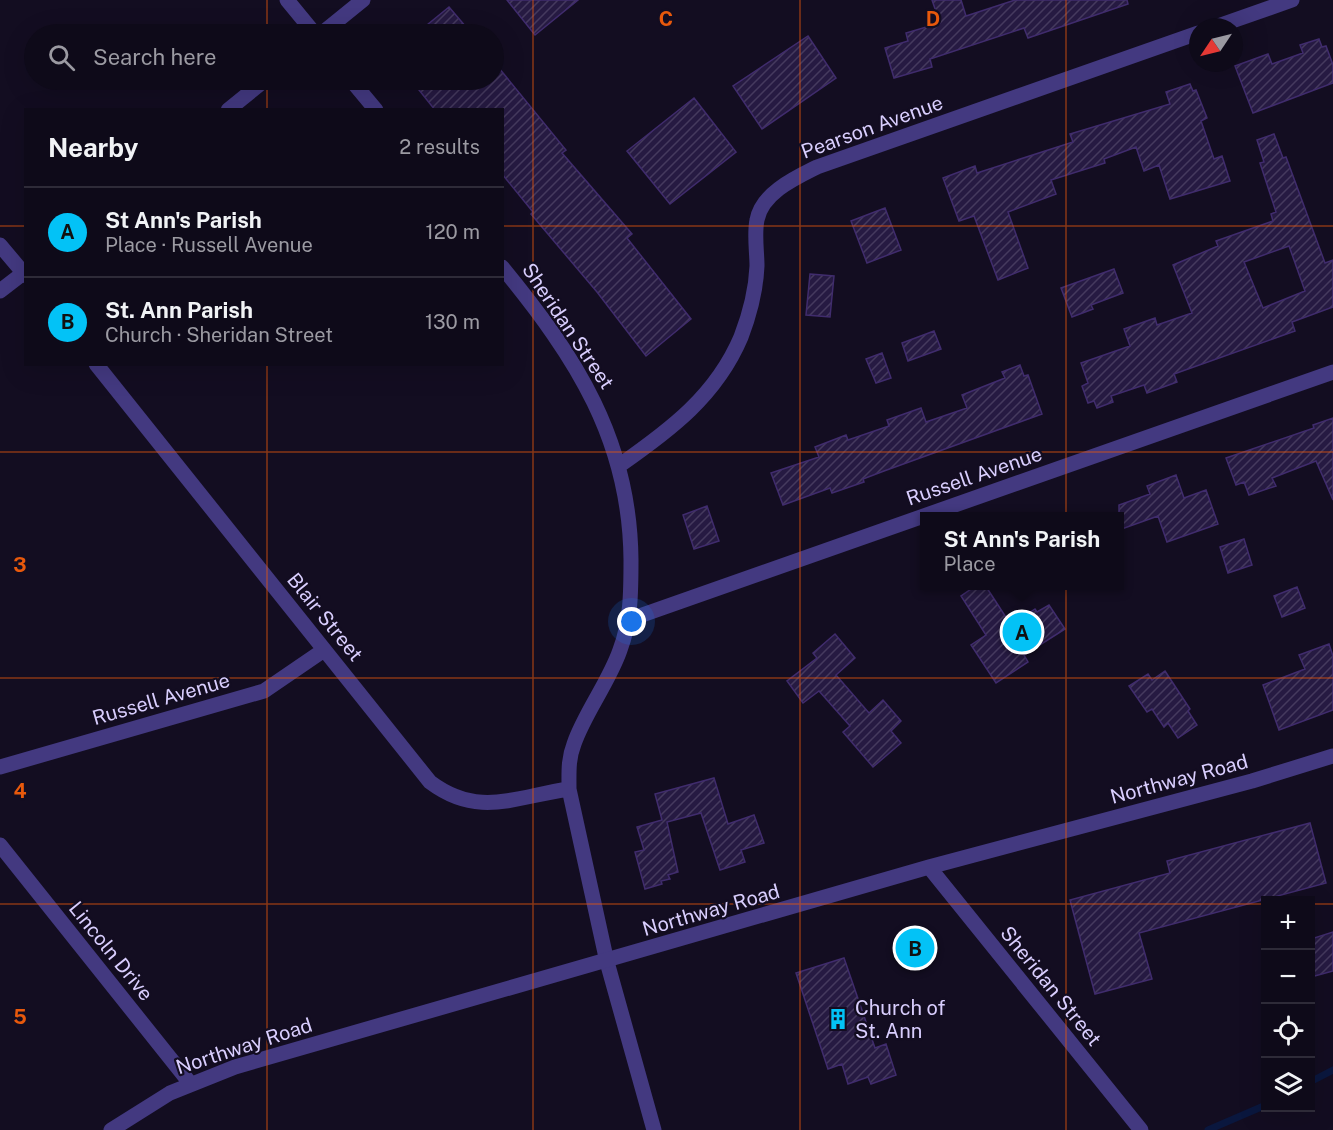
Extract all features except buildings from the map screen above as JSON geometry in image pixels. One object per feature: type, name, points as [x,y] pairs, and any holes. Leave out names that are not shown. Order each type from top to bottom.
[{"type":"street","points":[[287,0],[307,24]]},
{"type":"street","points":[[333,24],[363,0]]},
{"type":"street","points":[[1241,18],[1292,0]]},
{"type":"street","name":"Pearson Avenue","points":[[620,465],[668,431],[693,409],[727,364],[741,336],[752,301],[757,270],[757,220],[777,190],[817,167],[1189,36]]},
{"type":"street","points":[[230,108],[253,90]]},
{"type":"street","points":[[359,90],[374,108]]},
{"type":"street","points":[[0,245],[24,272]]},
{"type":"street","name":"Sheridan Street","points":[[504,270],[580,374],[612,441],[627,497],[631,537],[628,620],[620,651],[574,743],[569,763],[568,789],[607,962],[654,1130]]},
{"type":"street","points":[[0,291],[24,274]]},
{"type":"street","name":"Blair Street","points":[[98,366],[430,782],[447,795],[476,804],[568,789]]},
{"type":"street","name":"Russell Avenue","points":[[935,512],[1333,372]]},
{"type":"street","name":"Russell Avenue","points":[[628,620],[920,517]]},
{"type":"street","name":"Russell Avenue","points":[[0,767],[264,691],[324,651]]},
{"type":"street","name":"Northway Road","points":[[111,1130],[163,1096],[190,1083],[235,1067],[607,962],[929,867],[1252,781],[1333,756]]},
{"type":"street","name":"Lincoln Drive","points":[[0,845],[190,1083]]},
{"type":"street","name":"Sheridan Street","points":[[929,867],[1141,1130]]},
{"type":"waterway","points":[[1315,1079],[1333,1070]]},
{"type":"waterway","points":[[1208,1130],[1261,1107]]},
{"type":"place","name":"St Ann's Parish","points":[[1022,632]]},
{"type":"place","name":"St. Ann Parish","points":[[915,948]]},
{"type":"place","name":"Church of St. Ann","points":[[838,1019]]}]
